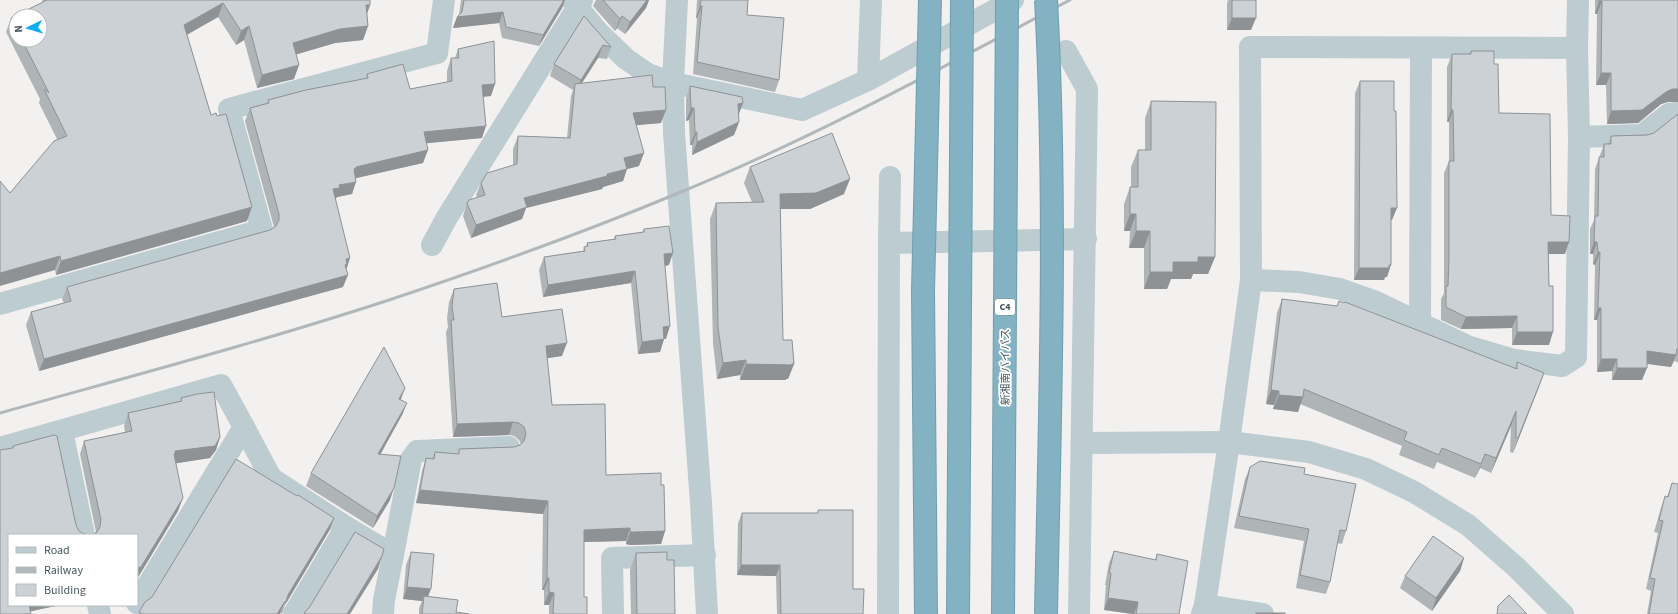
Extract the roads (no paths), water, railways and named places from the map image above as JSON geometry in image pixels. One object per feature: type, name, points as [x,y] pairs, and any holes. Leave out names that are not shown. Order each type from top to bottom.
[{"type":"highway","points":[[926,614],[922,291],[930,0]]},
{"type":"highway","points":[[958,614],[962,0]]},
{"type":"highway","name":"新湘南バイパス","points":[[1003,614],[1007,0]]},
{"type":"highway","points":[[1046,0],[1052,153],[1052,285],[1046,614]]},
{"type":"street","points":[[0,304],[262,230],[229,109],[437,53],[444,0]]},
{"type":"street","points":[[677,0],[673,83],[674,133],[707,614]]},
{"type":"street","points":[[868,80],[871,0]]},
{"type":"street","points":[[432,245],[446,219],[577,3],[597,31],[626,59],[648,74],[673,83],[802,110],[868,80],[1013,0]]},
{"type":"street","points":[[1251,280],[1299,282],[1340,288],[1374,301],[1467,346],[1514,360],[1562,366],[1576,357],[1579,137],[1577,48],[1578,0]]},
{"type":"street","points":[[1263,614],[1203,610],[1229,442],[1251,280],[1250,47],[1577,48]]},
{"type":"street","points":[[1420,324],[1421,48]]},
{"type":"street","points":[[1066,50],[1087,89],[1086,239],[1079,614]]},
{"type":"street","points":[[1579,137],[1642,135],[1669,114],[1678,114]]},
{"type":"street","points":[[888,614],[890,178]]},
{"type":"street","points":[[889,243],[1086,239]]},
{"type":"street","points":[[0,448],[221,385],[271,478],[346,527],[393,555]]},
{"type":"street","points":[[138,601],[244,427]]},
{"type":"street","points":[[62,431],[84,534]]},
{"type":"street","points":[[1082,443],[1229,442],[1309,452],[1366,469],[1414,492],[1468,525],[1517,568],[1563,614]]},
{"type":"street","points":[[383,614],[384,600],[411,459],[417,451],[509,447]]},
{"type":"street","points":[[294,614],[346,527]]},
{"type":"street","points":[[613,614],[612,558],[704,555]]},
{"type":"railway","points":[[0,413],[288,332],[336,317],[457,277],[604,223],[727,173],[777,150],[925,77],[1070,0]]}]
